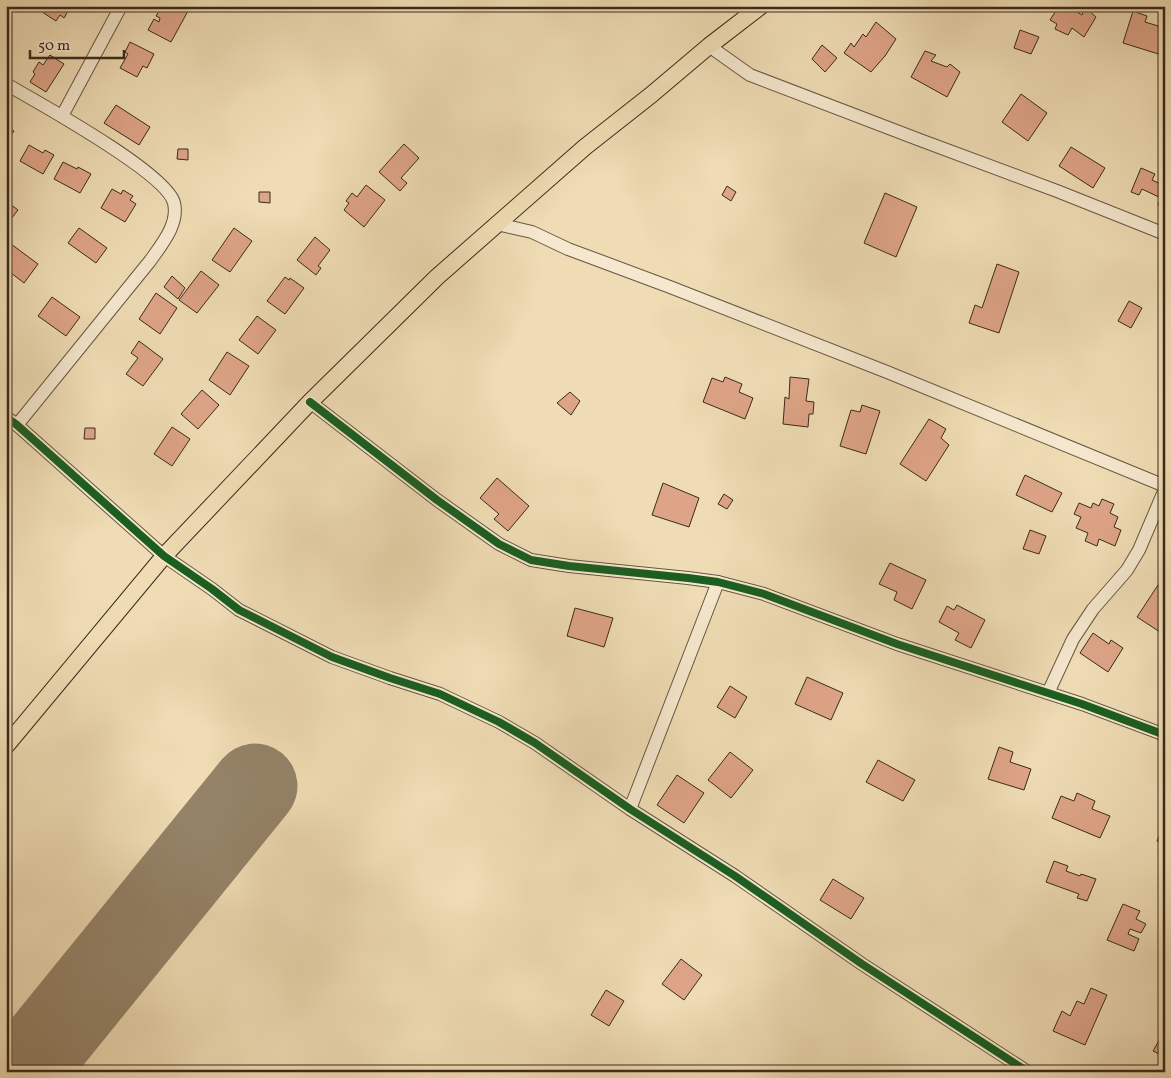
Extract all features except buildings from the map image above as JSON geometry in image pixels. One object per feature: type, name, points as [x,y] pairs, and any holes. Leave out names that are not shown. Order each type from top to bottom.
[{"type":"main road","points":[[6,746],[164,556],[310,402],[437,277],[585,146],[761,6]]},
{"type":"street","points":[[62,116],[121,6]]},
{"type":"street","points":[[709,46],[750,75],[1057,190],[1165,234]]},
{"type":"street","points":[[6,84],[62,116],[135,163],[160,183],[174,201],[175,217],[166,239],[150,261],[17,425]]},
{"type":"street","points":[[497,224],[532,232],[568,249],[679,290],[887,372],[1165,487],[1138,550],[1127,570],[1093,609],[1072,639],[1048,693]]},
{"type":"street","points":[[310,402],[437,500],[498,544],[531,560],[569,566],[718,582],[764,594],[897,644],[1082,704],[1165,735]]},
{"type":"street","points":[[6,416],[164,556],[239,610],[332,657],[440,694],[499,722],[535,743],[630,809],[735,876],[862,964],[1028,1072]]},
{"type":"street","points":[[630,809],[718,582]]},
{"type":"runway","points":[[23,1072],[255,786]]},
{"type":"cycle path","points":[[310,402],[437,500],[499,544],[531,560],[569,566],[718,582],[764,594],[897,644],[1082,704],[1165,735]]},
{"type":"cycle path","points":[[6,417],[164,556],[239,610],[332,657],[440,694],[499,722],[535,743],[630,809],[735,876],[862,964],[1028,1072]]}]
